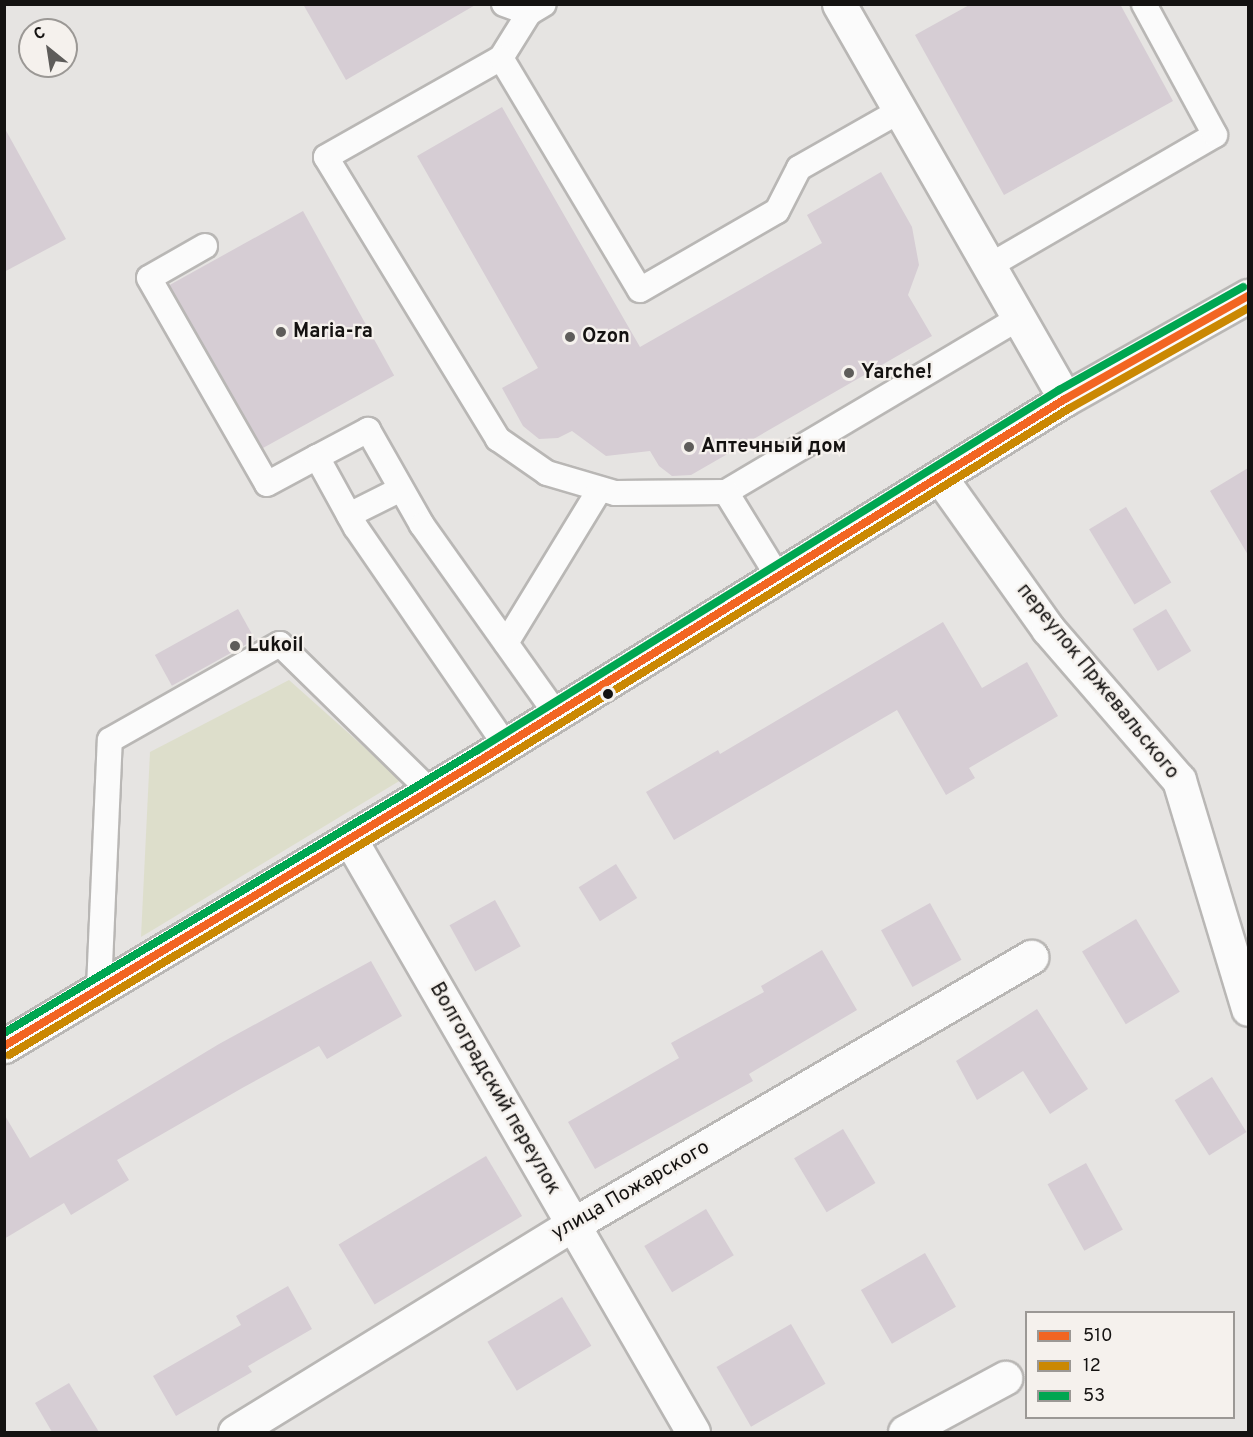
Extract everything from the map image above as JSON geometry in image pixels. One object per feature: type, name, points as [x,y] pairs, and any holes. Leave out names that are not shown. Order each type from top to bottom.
[{"type":"street","points":[[844,6],[1065,399]]},
{"type":"street","points":[[4,1046],[350,839],[1065,399],[1248,296]]},
{"type":"street","name":"переулок Пржевальского","points":[[940,477],[1048,629],[1179,780],[1248,1009]]},
{"type":"street","name":"Волгоградский переулок","points":[[350,839],[693,1432]]},
{"type":"street","name":"улица Пожарского","points":[[235,1432],[572,1225],[1031,957]]},
{"type":"street","points":[[905,1432],[1005,1378]]},
{"type":"lane","points":[[504,4],[536,9],[501,58],[326,157],[498,439],[547,473],[615,493],[726,492],[1019,318]]},
{"type":"lane","points":[[989,266],[1215,135],[1144,4]]},
{"type":"lane","points":[[501,58],[640,290],[777,211],[799,168],[901,110]]},
{"type":"lane","points":[[206,246],[149,278],[267,484],[368,430],[422,525],[555,712]]},
{"type":"lane","points":[[317,457],[349,515],[504,743]]},
{"type":"lane","points":[[349,515],[401,489]]},
{"type":"lane","points":[[506,643],[600,489]]},
{"type":"lane","points":[[726,492],[777,575]]},
{"type":"lane","points":[[99,988],[110,740],[280,644],[429,790]]},
{"type":"green space","points":[[289,680],[401,780],[141,937],[150,752]]},
{"type":"building","points":[[303,4],[477,4],[346,80]]},
{"type":"building","points":[[971,4],[1120,4],[1173,101],[1004,195],[915,35]]},
{"type":"building","points":[[502,107],[640,347],[822,243],[807,215],[881,172],[912,227],[919,265],[908,295],[932,336],[691,475],[672,476],[659,466],[650,451],[606,456],[572,431],[558,438],[539,439],[523,426],[502,388],[538,368],[417,156]]},
{"type":"building","points":[[4,127],[66,239],[4,272]]},
{"type":"building","name":"Maria-ra","points":[[303,211],[394,375],[260,450],[169,285]]},
{"type":"building","points":[[1248,468],[1248,555],[1210,491]]},
{"type":"building","points":[[1126,507],[1171,582],[1134,605],[1089,529]]},
{"type":"building","points":[[238,609],[255,640],[172,686],[155,655]]},
{"type":"building","points":[[1166,609],[1191,651],[1158,671],[1133,629]]},
{"type":"building","points":[[943,622],[982,688],[1027,662],[1058,716],[969,768],[975,778],[946,795],[897,710],[674,840],[646,792],[718,750],[720,754]]},
{"type":"building","points":[[616,864],[637,898],[600,921],[579,887]]},
{"type":"building","points":[[495,900],[521,946],[475,972],[450,925]]},
{"type":"building","points":[[930,903],[962,960],[913,987],[881,930]]},
{"type":"building","points":[[1136,919],[1180,992],[1126,1024],[1082,951]]},
{"type":"building","points":[[822,950],[857,1010],[749,1074],[753,1081],[595,1169],[568,1122],[679,1058],[671,1043],[764,992],[761,986]]},
{"type":"building","points":[[371,961],[402,1016],[327,1059],[319,1046],[244,1087],[117,1160],[129,1180],[71,1215],[64,1203],[4,1239],[4,1114],[30,1158],[219,1044]]},
{"type":"building","points":[[1037,1009],[1088,1089],[1050,1114],[1023,1071],[977,1100],[956,1061]]},
{"type":"building","points":[[1212,1077],[1246,1132],[1209,1155],[1175,1100]]},
{"type":"building","points":[[843,1129],[875,1183],[827,1212],[794,1158]]},
{"type":"building","points":[[486,1156],[522,1216],[375,1305],[339,1245]]},
{"type":"building","points":[[1086,1163],[1123,1229],[1084,1251],[1048,1184]]},
{"type":"building","points":[[706,1209],[734,1255],[672,1292],[644,1246]]},
{"type":"building","points":[[925,1253],[956,1307],[892,1344],[861,1290]]},
{"type":"building","points":[[288,1286],[312,1329],[248,1366],[252,1372],[176,1416],[153,1376],[241,1325],[236,1316]]},
{"type":"building","points":[[562,1297],[591,1346],[517,1391],[487,1342]]},
{"type":"building","points":[[791,1324],[826,1384],[751,1427],[717,1367]]},
{"type":"building","points":[[69,1383],[99,1432],[52,1432],[35,1403]]},
{"type":"transit line","name":"53","points":[[4,1033],[476,751],[1059,390],[1243,287]]},
{"type":"transit line","name":"510","points":[[4,1046],[481,760],[1065,399],[1248,296]]},
{"type":"transit line","name":"12","points":[[9,1055],[487,769],[1070,408],[1248,308]]},
{"type":"place","name":"Maria-ra","points":[[281,332]]},
{"type":"place","name":"Ozon","points":[[570,337]]},
{"type":"place","name":"Yarche!","points":[[849,373]]},
{"type":"place","name":"Аптечный дом","points":[[689,447]]},
{"type":"place","name":"Lukoil","points":[[235,646]]}]
